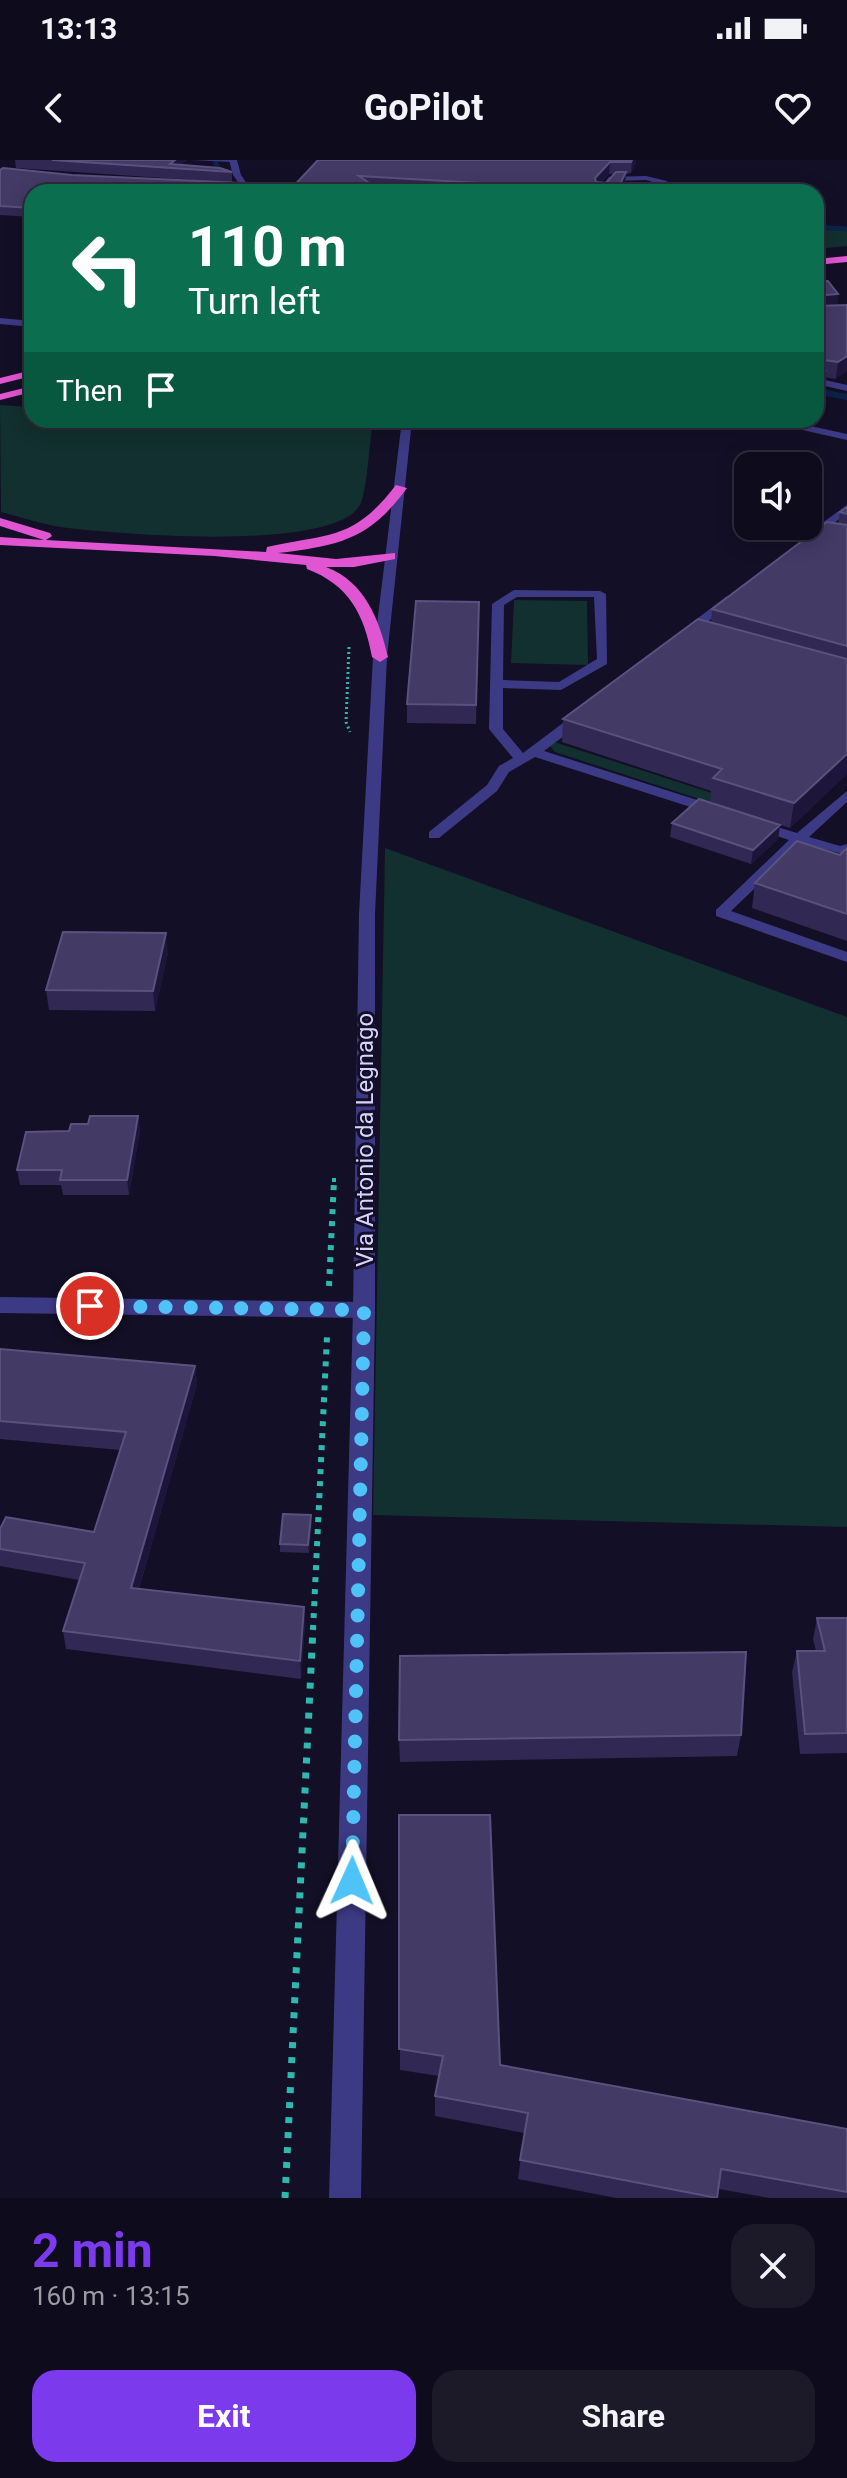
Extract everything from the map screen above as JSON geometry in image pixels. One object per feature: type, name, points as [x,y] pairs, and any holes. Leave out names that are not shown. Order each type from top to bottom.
[{"type":"highway","points":[[824,253],[847,251]]},
{"type":"highway","points":[[824,261],[847,259]]},
{"type":"highway","points":[[0,381],[24,375]]},
{"type":"highway","points":[[0,390],[24,384]]},
{"type":"highway","points":[[0,397],[24,391]]},
{"type":"highway","points":[[247,554],[316,544],[347,535],[373,521],[401,488]]},
{"type":"highway","points":[[0,522],[42,535],[112,549]]},
{"type":"highway","points":[[0,541],[247,554],[324,570],[355,592],[374,621],[380,657]]},
{"type":"highway","points":[[316,544],[373,548],[390,556]]},
{"type":"highway","points":[[0,554],[112,549]]},
{"type":"highway","points":[[291,561],[370,563],[390,556]]},
{"type":"street","points":[[232,160],[240,184]]},
{"type":"street","points":[[0,321],[24,323]]},
{"type":"street","points":[[824,383],[847,388]]},
{"type":"street","name":"Via Antonio da Legnago","points":[[345,2198],[364,1310],[367,914],[380,657],[406,428]]},
{"type":"street","points":[[0,1305],[364,1310]]},
{"type":"lane","points":[[194,160],[232,160]]},
{"type":"lane","points":[[608,184],[612,179],[646,178],[664,184]]},
{"type":"lane","points":[[806,428],[847,437]]},
{"type":"lane","points":[[801,544],[819,535],[847,508]]},
{"type":"lane","points":[[497,684],[561,686],[603,661],[600,594],[514,593],[498,604],[496,729],[528,756],[843,852],[847,848]]},
{"type":"lane","points":[[676,641],[738,593]]},
{"type":"lane","points":[[687,632],[702,636]]},
{"type":"lane","points":[[434,835],[492,788],[504,769],[528,756],[593,706]]},
{"type":"lane","points":[[847,795],[721,913],[847,957]]},
{"type":"green space","points":[[824,229],[847,230],[847,246],[824,248]]},
{"type":"green space","points":[[0,405],[24,406],[24,428],[372,428],[360,505],[342,520],[309,530],[267,535],[171,536],[61,527],[1,512]]},
{"type":"green space","points":[[514,600],[587,601],[588,665],[511,663]]},
{"type":"green space","points":[[554,742],[796,820],[780,824],[770,822],[555,752],[550,746]]},
{"type":"green space","points":[[385,848],[847,1017],[847,1527],[373,1515]]},
{"type":"building","points":[[52,160],[175,160],[170,164],[220,168],[232,172]]},
{"type":"building","points":[[318,160],[632,160],[610,162],[595,178],[596,182],[606,183],[616,172],[626,172],[620,184],[496,184],[359,176],[370,184],[296,184]]},
{"type":"building","points":[[0,170],[243,184],[24,184],[24,208],[0,206]]},
{"type":"building","points":[[824,281],[828,281],[838,294],[824,295]]},
{"type":"building","points":[[847,305],[847,356],[838,362],[824,360],[824,306]]},
{"type":"building","points":[[827,522],[847,525],[847,646],[712,609],[803,540],[822,540],[822,526]]},
{"type":"building","points":[[416,601],[479,602],[476,705],[407,704]]},
{"type":"building","points":[[698,619],[847,659],[847,754],[794,803],[713,778],[722,769],[563,719]]},
{"type":"building","points":[[699,799],[780,825],[753,850],[672,823]]},
{"type":"building","points":[[797,841],[840,855],[847,848],[847,914],[755,883]]},
{"type":"building","points":[[63,932],[166,933],[153,991],[46,990]]},
{"type":"building","points":[[90,1116],[138,1116],[127,1180],[60,1180],[62,1170],[17,1170],[26,1132],[69,1131],[71,1124],[88,1124]]},
{"type":"building","points":[[0,1349],[195,1366],[131,1588],[304,1607],[300,1661],[63,1631],[85,1563],[0,1549],[0,1529],[6,1517],[94,1532],[126,1432],[0,1421]]},
{"type":"building","points":[[283,1514],[311,1515],[308,1545],[280,1544]]},
{"type":"building","points":[[817,1618],[847,1618],[847,1733],[805,1734],[797,1651],[825,1651]]},
{"type":"building","points":[[746,1652],[741,1735],[399,1740],[400,1656]]},
{"type":"building","points":[[399,1815],[490,1815],[500,2065],[847,2129],[847,2192],[721,2169],[717,2198],[520,2160],[528,2113],[435,2096],[443,2056],[399,2049]]},
{"type":"waterway","points":[[215,160],[224,184]]},
{"type":"waterway","points":[[824,228],[847,229]]},
{"type":"waterway","points":[[824,393],[847,397]]},
{"type":"route","points":[[90,1306],[364,1310],[352,1881]]}]
